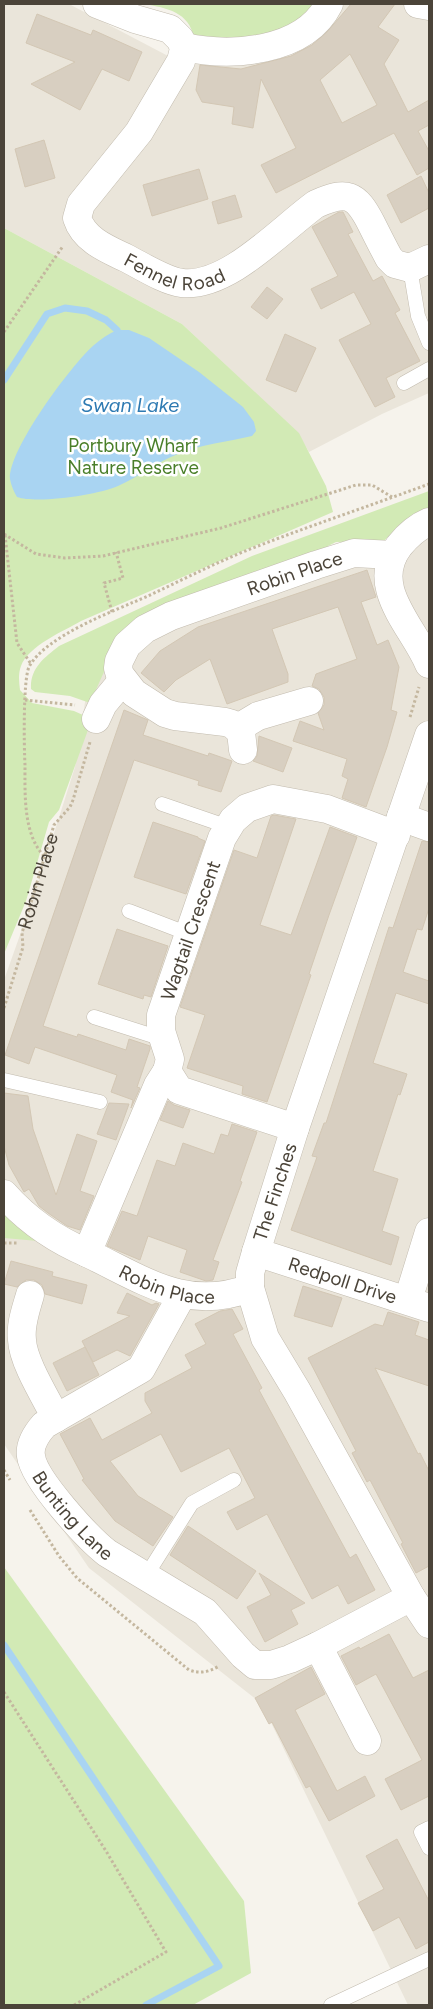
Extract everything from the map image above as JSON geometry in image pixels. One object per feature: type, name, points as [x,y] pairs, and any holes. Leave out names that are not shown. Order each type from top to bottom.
[{"type":"street","points":[[79,223],[78,212],[81,204],[139,132],[181,61],[184,47],[176,33],[170,29],[135,19],[97,4]]},
{"type":"street","points":[[184,47],[201,51],[251,51],[290,38],[311,26],[322,16],[329,4]]},
{"type":"street","points":[[418,4],[429,6]]},
{"type":"street","name":"Fennel Road","points":[[79,223],[90,237],[105,248],[175,281],[195,282],[226,272],[254,253],[316,204],[344,196],[352,198],[362,206],[392,261],[400,266],[419,264]]},
{"type":"street","points":[[429,522],[410,533],[392,555],[388,572],[394,601],[429,664]]},
{"type":"street","name":"Robin Place","points":[[123,680],[118,668],[119,660],[127,646],[145,629],[171,616],[354,553],[392,555]]},
{"type":"street","points":[[97,715],[111,693],[123,680],[134,693],[165,713],[225,722],[241,739],[258,716],[310,701]]},
{"type":"street","name":"The Finches","points":[[429,735],[295,1128],[250,1273],[250,1288],[265,1338],[297,1391],[411,1597],[429,1624]]},
{"type":"street","name":"Wagtail Crescent","points":[[167,1071],[170,1059],[161,1031],[161,1015],[222,838],[233,820],[247,808],[273,799],[327,809],[398,826],[429,827]]},
{"type":"street","points":[[87,1252],[158,1085],[167,1071],[178,1090],[295,1128]]},
{"type":"street","name":"Robin Place","points":[[4,1194],[29,1219],[64,1243],[182,1296],[219,1297],[250,1288]]},
{"type":"street","points":[[419,1304],[429,1232]]},
{"type":"street","name":"Redpoll Drive","points":[[256,1252],[419,1304]]},
{"type":"street","points":[[30,1295],[22,1328],[22,1342],[27,1360],[56,1418]]},
{"type":"street","name":"Bunting Lane","points":[[182,1296],[141,1369],[44,1425],[35,1436],[31,1458],[37,1473],[78,1526],[93,1542],[107,1553],[206,1612],[239,1651],[255,1664],[264,1666],[290,1659],[411,1597]]},
{"type":"street","points":[[318,1646],[368,1741]]},
{"type":"lane","points":[[419,264],[418,316],[429,343]]},
{"type":"lane","points":[[404,383],[429,369]]},
{"type":"lane","points":[[162,804],[229,827]]},
{"type":"lane","points":[[129,911],[189,934]]},
{"type":"lane","points":[[94,1016],[164,1040]]},
{"type":"lane","points":[[4,1080],[100,1102]]},
{"type":"lane","points":[[146,1576],[192,1503],[234,1480]]},
{"type":"lane","points":[[429,1828],[421,1832],[429,1848]]},
{"type":"lane","points":[[331,2005],[429,1959]]},
{"type":"path","points":[[4,332],[79,223]]},
{"type":"path","points":[[5,534],[36,554],[65,558],[103,556],[221,528],[356,485],[372,485],[392,497]]},
{"type":"path","points":[[5,534],[17,643],[31,664]]},
{"type":"path","points":[[112,612],[104,583],[123,578],[116,552]]},
{"type":"path","points":[[26,700],[89,706],[97,715]]},
{"type":"path","name":"Robin Place","points":[[4,1008],[23,947],[22,933],[44,856],[56,822],[70,807],[73,800],[97,715]]},
{"type":"path","points":[[4,1470],[14,1486]]},
{"type":"path","points":[[29,1510],[59,1556],[77,1578],[189,1670],[207,1672],[239,1651]]},
{"type":"path","points":[[4,1692],[106,1851],[166,1952],[74,2005]]},
{"type":"shaded area","points":[[4,4],[69,4],[170,57],[206,65],[247,63],[328,27],[345,4],[429,4],[429,393],[382,414],[309,452],[298,433],[182,324],[4,228]]},
{"type":"shaded area","points":[[429,536],[429,2005],[408,2005],[262,1704],[89,1568],[4,1444],[4,980],[36,890],[75,767],[92,657]]},
{"type":"green space","points":[[144,4],[319,4],[277,31],[258,37],[234,40],[194,38],[187,22],[182,17],[161,7]]},
{"type":"green space","name":"Portbury Wharf Nature Reserve","points":[[4,228],[182,324],[299,433],[326,486],[333,512],[81,621],[47,640],[25,659],[19,672],[20,690],[32,703],[74,711],[92,719],[59,810],[49,822],[26,901],[4,954]]},
{"type":"green space","points":[[429,491],[429,513],[400,524],[384,541],[336,542],[328,546],[327,550],[117,643],[90,703],[70,696],[35,692],[31,689],[35,669],[43,659],[59,646],[252,556]]},
{"type":"green space","points":[[4,1211],[38,1241],[4,1238]]},
{"type":"green space","points":[[4,1567],[244,1901],[251,1973],[193,2005],[4,2005]]},
{"type":"water","name":"Swan Lake","points":[[117,330],[129,330],[149,338],[199,372],[243,407],[254,422],[256,431],[252,436],[205,445],[178,454],[109,489],[52,499],[38,500],[17,497],[10,479],[12,466],[19,448],[30,429],[57,388],[84,355],[99,341]]},
{"type":"building","points":[[351,4],[395,4],[378,27],[399,40],[384,64],[408,112],[429,100],[429,125],[418,131],[429,151],[429,168],[417,175],[394,133],[276,193],[261,165],[296,148],[261,79],[253,128],[232,124],[234,107],[202,102],[196,90],[200,65],[241,69],[291,56],[312,45],[327,32]],"holes":[[[350,54],[377,105],[342,123],[320,80]]]},
{"type":"building","points":[[37,14],[91,35],[93,30],[142,52],[129,81],[102,69],[80,110],[31,84],[75,62],[26,43]]},
{"type":"building","points":[[44,140],[55,178],[25,187],[15,149]]},
{"type":"building","points":[[199,169],[208,199],[152,216],[143,185]]},
{"type":"building","points":[[421,176],[429,193],[429,208],[401,223],[387,195]]},
{"type":"building","points":[[235,195],[242,217],[218,224],[212,202]]},
{"type":"building","points":[[339,212],[343,212],[353,232],[348,234],[373,281],[382,276],[400,310],[395,313],[420,361],[386,378],[395,397],[375,407],[339,340],[371,324],[354,292],[321,309],[311,289],[338,276],[312,227]]},
{"type":"building","points":[[267,287],[283,299],[267,319],[251,307]]},
{"type":"building","points":[[285,334],[316,348],[296,392],[266,380]]},
{"type":"building","points":[[367,570],[376,597],[361,602],[377,645],[388,640],[399,667],[391,710],[397,712],[366,807],[342,798],[348,779],[342,776],[347,759],[293,741],[300,721],[324,730],[318,713],[324,705],[324,697],[319,689],[312,686],[316,674],[357,659],[338,607],[272,629],[288,674],[288,682],[227,704],[210,659],[176,680],[164,692],[141,673],[160,651],[198,627]]},
{"type":"building","points":[[124,710],[148,720],[143,735],[208,756],[209,753],[232,761],[221,792],[198,785],[199,781],[134,760],[43,1026],[77,1037],[78,1034],[126,1050],[129,1039],[150,1046],[137,1087],[140,1088],[131,1108],[133,1100],[111,1092],[117,1075],[35,1047],[29,1064],[5,1055]]},
{"type":"building","points":[[259,736],[292,748],[283,772],[253,761],[257,756]]},
{"type":"building","points":[[271,816],[296,819],[260,925],[291,935],[330,827],[357,837],[267,1102],[242,1094],[243,1086],[187,1068],[205,1015],[180,1007],[234,850],[257,858]]},
{"type":"building","points":[[153,822],[205,841],[186,894],[134,877]]},
{"type":"building","points":[[422,841],[429,842],[429,908],[422,930],[417,929],[403,972],[429,981],[429,1004],[396,993],[373,1063],[407,1074],[400,1095],[398,1094],[373,1171],[398,1179],[382,1231],[399,1237],[391,1265],[291,1230],[317,1157],[312,1156],[324,1123],[326,1123],[389,927],[393,928]]},
{"type":"building","points":[[117,929],[168,946],[151,997],[144,995],[143,999],[98,984]]},
{"type":"building","points":[[4,1093],[28,1096],[33,1129],[56,1195],[77,1134],[97,1141],[80,1191],[94,1196],[80,1230],[67,1226],[39,1206],[29,1189],[24,1192],[9,1165],[4,1146]]},
{"type":"building","points":[[168,1101],[190,1110],[183,1128],[160,1120]]},
{"type":"building","points":[[109,1103],[129,1104],[116,1140],[97,1134]]},
{"type":"building","points":[[232,1124],[257,1132],[240,1181],[242,1182],[213,1260],[219,1262],[213,1280],[206,1281],[180,1272],[187,1250],[148,1236],[140,1260],[107,1246],[122,1211],[137,1216],[157,1160],[175,1166],[183,1143],[214,1154],[221,1134],[228,1136]]},
{"type":"building","points":[[11,1261],[53,1272],[52,1276],[87,1285],[82,1304],[45,1294],[42,1285],[34,1280],[26,1280],[17,1287],[4,1284]]},
{"type":"building","points":[[303,1286],[342,1298],[332,1327],[294,1316]]},
{"type":"building","points":[[127,1293],[152,1305],[159,1304],[130,1356],[117,1350],[93,1362],[82,1341],[130,1316],[117,1313]]},
{"type":"building","points":[[232,1309],[243,1329],[233,1334],[262,1388],[259,1390],[350,1558],[356,1554],[375,1590],[348,1604],[338,1585],[312,1599],[267,1514],[237,1530],[227,1512],[255,1498],[229,1448],[181,1472],[161,1434],[110,1461],[138,1496],[173,1517],[153,1546],[115,1521],[82,1480],[84,1479],[60,1434],[90,1418],[102,1440],[152,1413],[145,1401],[145,1393],[192,1368],[185,1355],[206,1344],[195,1324],[220,1311]]},
{"type":"building","points":[[388,1312],[419,1322],[415,1335],[429,1340],[429,1386],[375,1368],[418,1454],[420,1453],[429,1471],[429,1566],[416,1573],[401,1544],[403,1543],[370,1480],[367,1482],[352,1453],[356,1451],[308,1358],[375,1324],[383,1326]]},
{"type":"building","points":[[85,1347],[99,1375],[67,1391],[53,1363]]},
{"type":"building","points":[[188,1526],[256,1571],[237,1599],[170,1555]]},
{"type":"building","points":[[259,1573],[305,1603],[291,1610],[298,1624],[265,1642],[247,1607],[271,1595]]},
{"type":"building","points":[[389,1634],[413,1678],[429,1670],[429,1796],[401,1810],[385,1779],[422,1760],[376,1674],[356,1685],[341,1656],[359,1647],[360,1649]]},
{"type":"building","points":[[311,1667],[325,1694],[295,1710],[337,1791],[365,1776],[375,1796],[329,1821],[310,1786],[306,1788],[272,1722],[269,1724],[255,1698]]},
{"type":"building","points":[[397,1839],[429,1901],[429,1942],[416,1949],[399,1917],[373,1931],[358,1903],[384,1889],[366,1856]]},
{"type":"waterway","points":[[4,380],[47,314],[65,308],[87,311],[106,320],[117,330]]},
{"type":"waterway","points":[[4,1645],[219,1966],[146,2005]]}]
